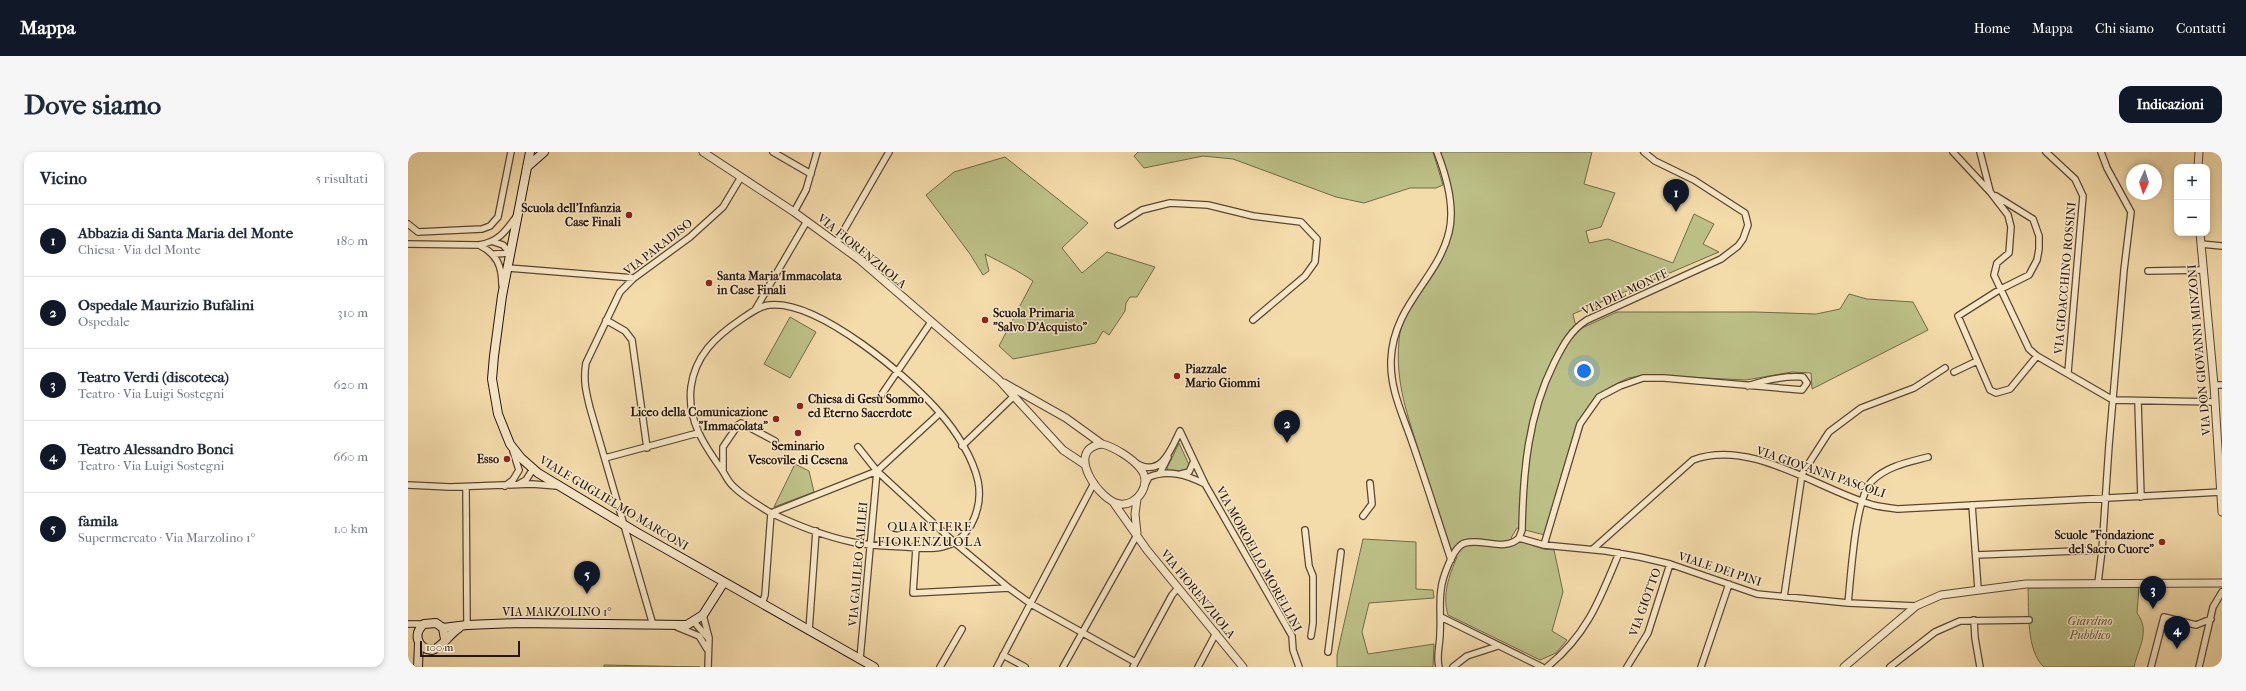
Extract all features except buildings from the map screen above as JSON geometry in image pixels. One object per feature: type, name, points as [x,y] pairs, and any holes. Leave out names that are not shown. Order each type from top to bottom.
[{"type":"main road","name":"VIALE GUGLIELMO MARCONI","points":[[530,152],[502,296],[492,379],[498,414],[511,445],[533,470],[559,486],[624,525],[874,667]]},
{"type":"main road","points":[[526,168],[544,152]]},
{"type":"main road","name":"VIA MARZOLINO 1°","points":[[443,628],[465,625],[570,623],[672,626],[688,625],[694,622],[705,612],[724,582]]},
{"type":"main road","points":[[418,667],[418,632],[424,624],[436,623],[443,628],[445,638]]},
{"type":"main road","points":[[418,667],[432,650],[441,647],[445,638],[465,625]]},
{"type":"main road","points":[[419,643],[424,648],[432,650]]},
{"type":"street","points":[[408,224],[418,232],[482,229],[490,226],[498,217],[511,152]]},
{"type":"street","name":"VIA FIORENZUOLA","points":[[703,152],[837,242],[999,380],[1063,450],[1084,464]]},
{"type":"street","points":[[773,152],[811,174]]},
{"type":"street","points":[[794,212],[806,190],[818,152]]},
{"type":"street","points":[[837,242],[889,152]]},
{"type":"street","points":[[1438,152],[1445,176],[1451,212],[1449,232],[1444,247],[1409,302],[1400,321],[1393,341],[1391,361],[1395,397],[1411,439],[1451,560]]},
{"type":"street","name":"VIA DEL MONTE","points":[[1519,538],[1522,530],[1525,470],[1535,411],[1551,370],[1569,336],[1578,326],[1593,317],[1725,256],[1738,246],[1746,232],[1748,219],[1743,211],[1694,180],[1655,161],[1644,152]]},
{"type":"street","points":[[1953,152],[1991,193],[2008,215],[2011,226],[2009,253],[1997,263],[1993,272],[2022,338],[2037,356],[2068,372],[2113,400],[2138,402],[2215,402]]},
{"type":"street","points":[[1980,152],[1991,193],[2033,219],[2038,236],[2038,254],[2033,270],[2022,280],[2000,290],[1958,316],[1976,361],[1990,390],[1996,393],[2010,388],[2037,356]]},
{"type":"street","name":"VIA GIOACCHINO ROSSINI","points":[[2046,152],[2074,178],[2083,196],[2068,372]]},
{"type":"street","points":[[2098,582],[2102,550],[2124,270],[2131,212],[2107,168],[2102,152]]},
{"type":"street","points":[[2198,164],[2199,152]]},
{"type":"street","name":"VIA PARADISO","points":[[624,525],[584,378],[586,363],[620,292],[634,278],[690,237],[723,207],[741,177]]},
{"type":"street","points":[[1118,225],[1142,210],[1170,203],[1208,205],[1253,216],[1301,222],[1317,238],[1315,262],[1305,276],[1253,320]]},
{"type":"street","points":[[494,242],[508,229],[518,214]]},
{"type":"street","points":[[755,310],[807,221]]},
{"type":"street","name":"VIA DON GIOVANNI MINZONI","points":[[2200,236],[2214,385],[2222,512]]},
{"type":"street","points":[[408,244],[479,245],[494,242],[503,245],[510,252]]},
{"type":"street","points":[[2201,244],[2222,246]]},
{"type":"street","points":[[479,245],[494,254],[500,268],[502,296]]},
{"type":"street","points":[[494,254],[510,252]]},
{"type":"street","points":[[508,268],[634,278]]},
{"type":"street","points":[[2148,271],[2203,270]]},
{"type":"street","points":[[768,304],[780,305],[821,318],[860,343],[897,373],[940,413],[962,446],[978,480],[980,500],[972,523],[955,543],[932,549],[854,542],[793,523],[771,512],[734,488],[698,433],[691,409],[691,387],[696,365],[709,345],[724,332],[755,310],[768,304]]},
{"type":"street","points":[[606,320],[625,331],[632,340],[647,448]]},
{"type":"street","points":[[878,400],[931,322]]},
{"type":"street","points":[[1954,372],[1976,361]]},
{"type":"street","points":[[1784,597],[1802,474],[1829,432],[1862,408],[1914,388],[1945,368]]},
{"type":"street","points":[[1544,546],[1580,424],[1599,397],[1620,386],[1643,378],[1748,386],[1802,390],[1807,383],[1803,377],[1788,376],[1771,378],[1748,386]]},
{"type":"street","name":"VIA FIORENZUOLA","points":[[999,380],[1066,418],[1102,444]]},
{"type":"street","points":[[2214,385],[2222,385]]},
{"type":"street","points":[[962,446],[1014,396]]},
{"type":"street","points":[[2138,402],[2141,497]]},
{"type":"street","points":[[771,512],[877,471],[940,413]]},
{"type":"street","points":[[723,472],[723,446],[729,435],[741,423],[776,441]]},
{"type":"street","name":"VIA MOROELLO MORELLINI","points":[[1169,454],[1180,431],[1193,462],[1205,484],[1292,636],[1293,650],[1299,667]]},
{"type":"street","points":[[605,458],[647,448],[698,433]]},
{"type":"street","points":[[1136,499],[1127,504],[1113,502],[1094,483],[1084,464],[1087,452],[1091,448],[1102,444],[1145,468],[1157,466],[1169,454]]},
{"type":"street","points":[[502,486],[513,480],[519,470],[511,445]]},
{"type":"street","points":[[858,447],[877,471],[955,543],[1009,588],[1031,604],[1134,664],[1172,595],[1178,588]]},
{"type":"street","points":[[1160,473],[1169,454]]},
{"type":"street","name":"VIA GIOVANNI PASCOLI","points":[[1593,549],[1694,460],[1708,454],[1736,454],[1802,474],[1861,500],[1898,509],[2105,500],[2221,492]]},
{"type":"street","points":[[1848,603],[1861,500],[1872,481],[1895,466],[1928,457]]},
{"type":"street","points":[[1064,667],[1137,535],[1135,514],[1136,499],[1144,485],[1145,477],[1141,469],[1133,462]]},
{"type":"street","points":[[1181,474],[1189,472],[1193,462]]},
{"type":"street","points":[[519,485],[526,480],[533,470]]},
{"type":"street","name":"VIA GALILEO GALILEI","points":[[860,660],[877,471]]},
{"type":"street","name":"VIA MOROELLO MORELLINI","points":[[1144,485],[1149,477],[1160,473],[1181,474],[1205,484]]},
{"type":"street","points":[[997,667],[1094,483]]},
{"type":"street","points":[[1363,516],[1372,504],[1370,483]]},
{"type":"street","points":[[408,485],[466,487],[519,485],[559,486]]},
{"type":"street","points":[[465,625],[466,487]]},
{"type":"street","name":"VIA FIORENZUOLA","points":[[1113,502],[1178,588],[1242,667]]},
{"type":"street","points":[[1972,505],[1978,589]]},
{"type":"street","points":[[762,604],[765,595],[771,512]]},
{"type":"street","points":[[624,525],[653,625]]},
{"type":"street","points":[[1305,530],[1309,566],[1313,576],[1313,623],[1311,636]]},
{"type":"street","points":[[809,631],[816,531]]},
{"type":"street","points":[[1440,667],[1438,654],[1441,617],[1441,590],[1451,560],[1457,548],[1465,543],[1510,544],[1519,538]]},
{"type":"street","name":"VIALE DEI PINI","points":[[1519,538],[1544,546],[1593,549],[1670,564],[1757,594],[1848,603],[1916,606]]},
{"type":"street","points":[[916,548],[912,593],[1009,588]]},
{"type":"street","points":[[1976,555],[2102,550]]},
{"type":"street","points":[[1328,652],[1341,552]]},
{"type":"street","points":[[1547,667],[1562,655],[1580,634],[1604,589],[1619,553]]},
{"type":"street","name":"VIA GIOTTO","points":[[1627,667],[1648,633],[1670,564]]},
{"type":"street","points":[[1844,667],[1916,606],[1941,595],[1978,589],[2026,584],[2098,582],[2222,582]]},
{"type":"street","points":[[1701,667],[1729,584]]},
{"type":"street","points":[[2199,667],[2213,607],[2215,607],[2222,592]]},
{"type":"street","points":[[2215,607],[2222,607]]},
{"type":"street","points":[[705,612],[709,638],[708,667]]},
{"type":"street","points":[[1441,617],[1542,667]]},
{"type":"street","points":[[2151,667],[2164,617],[2196,625],[2211,619]]},
{"type":"street","points":[[1974,620],[1975,638],[1980,667]]},
{"type":"street","points":[[1890,667],[1935,632],[1960,621],[2029,620]]},
{"type":"street","points":[[694,622],[709,638]]},
{"type":"street","points":[[408,625],[424,624]]},
{"type":"street","points":[[408,625],[418,632]]},
{"type":"street","points":[[672,626],[684,629],[699,636],[708,652]]},
{"type":"street","points":[[940,667],[962,629]]},
{"type":"street","points":[[1198,667],[1216,633]]},
{"type":"street","points":[[1453,667],[1467,656],[1498,646]]},
{"type":"street","points":[[1003,655],[1025,667]]},
{"type":"green space","points":[[1138,152],[1433,152],[1443,185],[1436,188],[1410,188],[1364,203],[1336,197],[1233,159],[1203,156],[1144,168],[1134,156]]},
{"type":"green space","points":[[1439,152],[1592,152],[1584,184],[1615,193],[1601,227],[1586,231],[1589,243],[1608,239],[1673,263],[1694,214],[1714,224],[1703,244],[1719,252],[1573,314],[1575,323],[1582,328],[1617,312],[1755,312],[1816,314],[1840,309],[1849,294],[1867,299],[1913,302],[1928,330],[1812,389],[1811,373],[1792,372],[1746,380],[1645,375],[1628,378],[1610,387],[1595,398],[1578,424],[1545,535],[1517,528],[1511,538],[1543,549],[1554,550],[1563,592],[1552,631],[1567,640],[1556,653],[1540,660],[1448,615],[1446,607],[1447,585],[1457,557],[1451,553],[1412,428],[1401,386],[1398,356],[1401,328],[1410,309],[1433,272],[1442,254],[1449,239],[1452,226],[1450,195]]},
{"type":"green space","points":[[1005,157],[1088,223],[1062,248],[1082,273],[1107,252],[1155,267],[1137,297],[1130,297],[1126,303],[1125,311],[1109,335],[1103,331],[1096,343],[1013,359],[999,346],[1033,281],[985,254],[989,271],[983,275],[970,254],[926,195],[954,172]]},
{"type":"green space","points":[[790,317],[816,332],[790,378],[764,364]]},
{"type":"green space","points":[[1179,443],[1190,467],[1185,471],[1168,470],[1167,468]]},
{"type":"green space","points":[[795,464],[809,471],[814,492],[774,507]]},
{"type":"green space","points":[[1363,539],[1416,542],[1416,589],[1433,590],[1434,598],[1369,603],[1362,632],[1368,654],[1434,644],[1433,667],[1337,667],[1337,655]]},
{"type":"green space","name":"Giardino Pubblico","points":[[2139,587],[2137,613],[2141,620],[2143,633],[2134,667],[2044,667],[2038,660],[2031,641],[2028,588]]},
{"type":"green space","points":[[604,665],[700,667],[604,667]]},
{"type":"place","name":"Abbazia di Santa Maria del Monte","points":[[1676,212]]},
{"type":"place","name":"Scuola dell'Infanzia Case Finali","points":[[629,215]]},
{"type":"place","name":"Santa Maria Immacolata in Case Finali","points":[[709,283]]},
{"type":"place","name":"Scuola Primaria \"Salvo D'Acquisto\"","points":[[985,320]]},
{"type":"place","name":"Piazzale Mario Giommi","points":[[1177,376]]},
{"type":"place","name":"Chiesa di Gesù Sommo ed Eterno Sacerdote","points":[[800,406]]},
{"type":"place","name":"Liceo della Comunicazione \"Immacolata\"","points":[[776,419]]},
{"type":"place","name":"Seminario Vescovile di Cesena","points":[[798,433]]},
{"type":"place","name":"Ospedale Maurizio Bufalini","points":[[1287,443]]},
{"type":"place","name":"Esso","points":[[507,459]]},
{"type":"place","name":"Scuole \"Fondazione del Sacro Cuore\"","points":[[2162,542]]},
{"type":"place","name":"famila","points":[[587,594]]},
{"type":"place","name":"Teatro Verdi (discoteca)","points":[[2153,609]]},
{"type":"place","name":"Teatro Alessandro Bonci","points":[[2177,649]]},
{"type":"district","name":"QUARTIERE FIORENZUOLA","points":[[930,534]]}]
